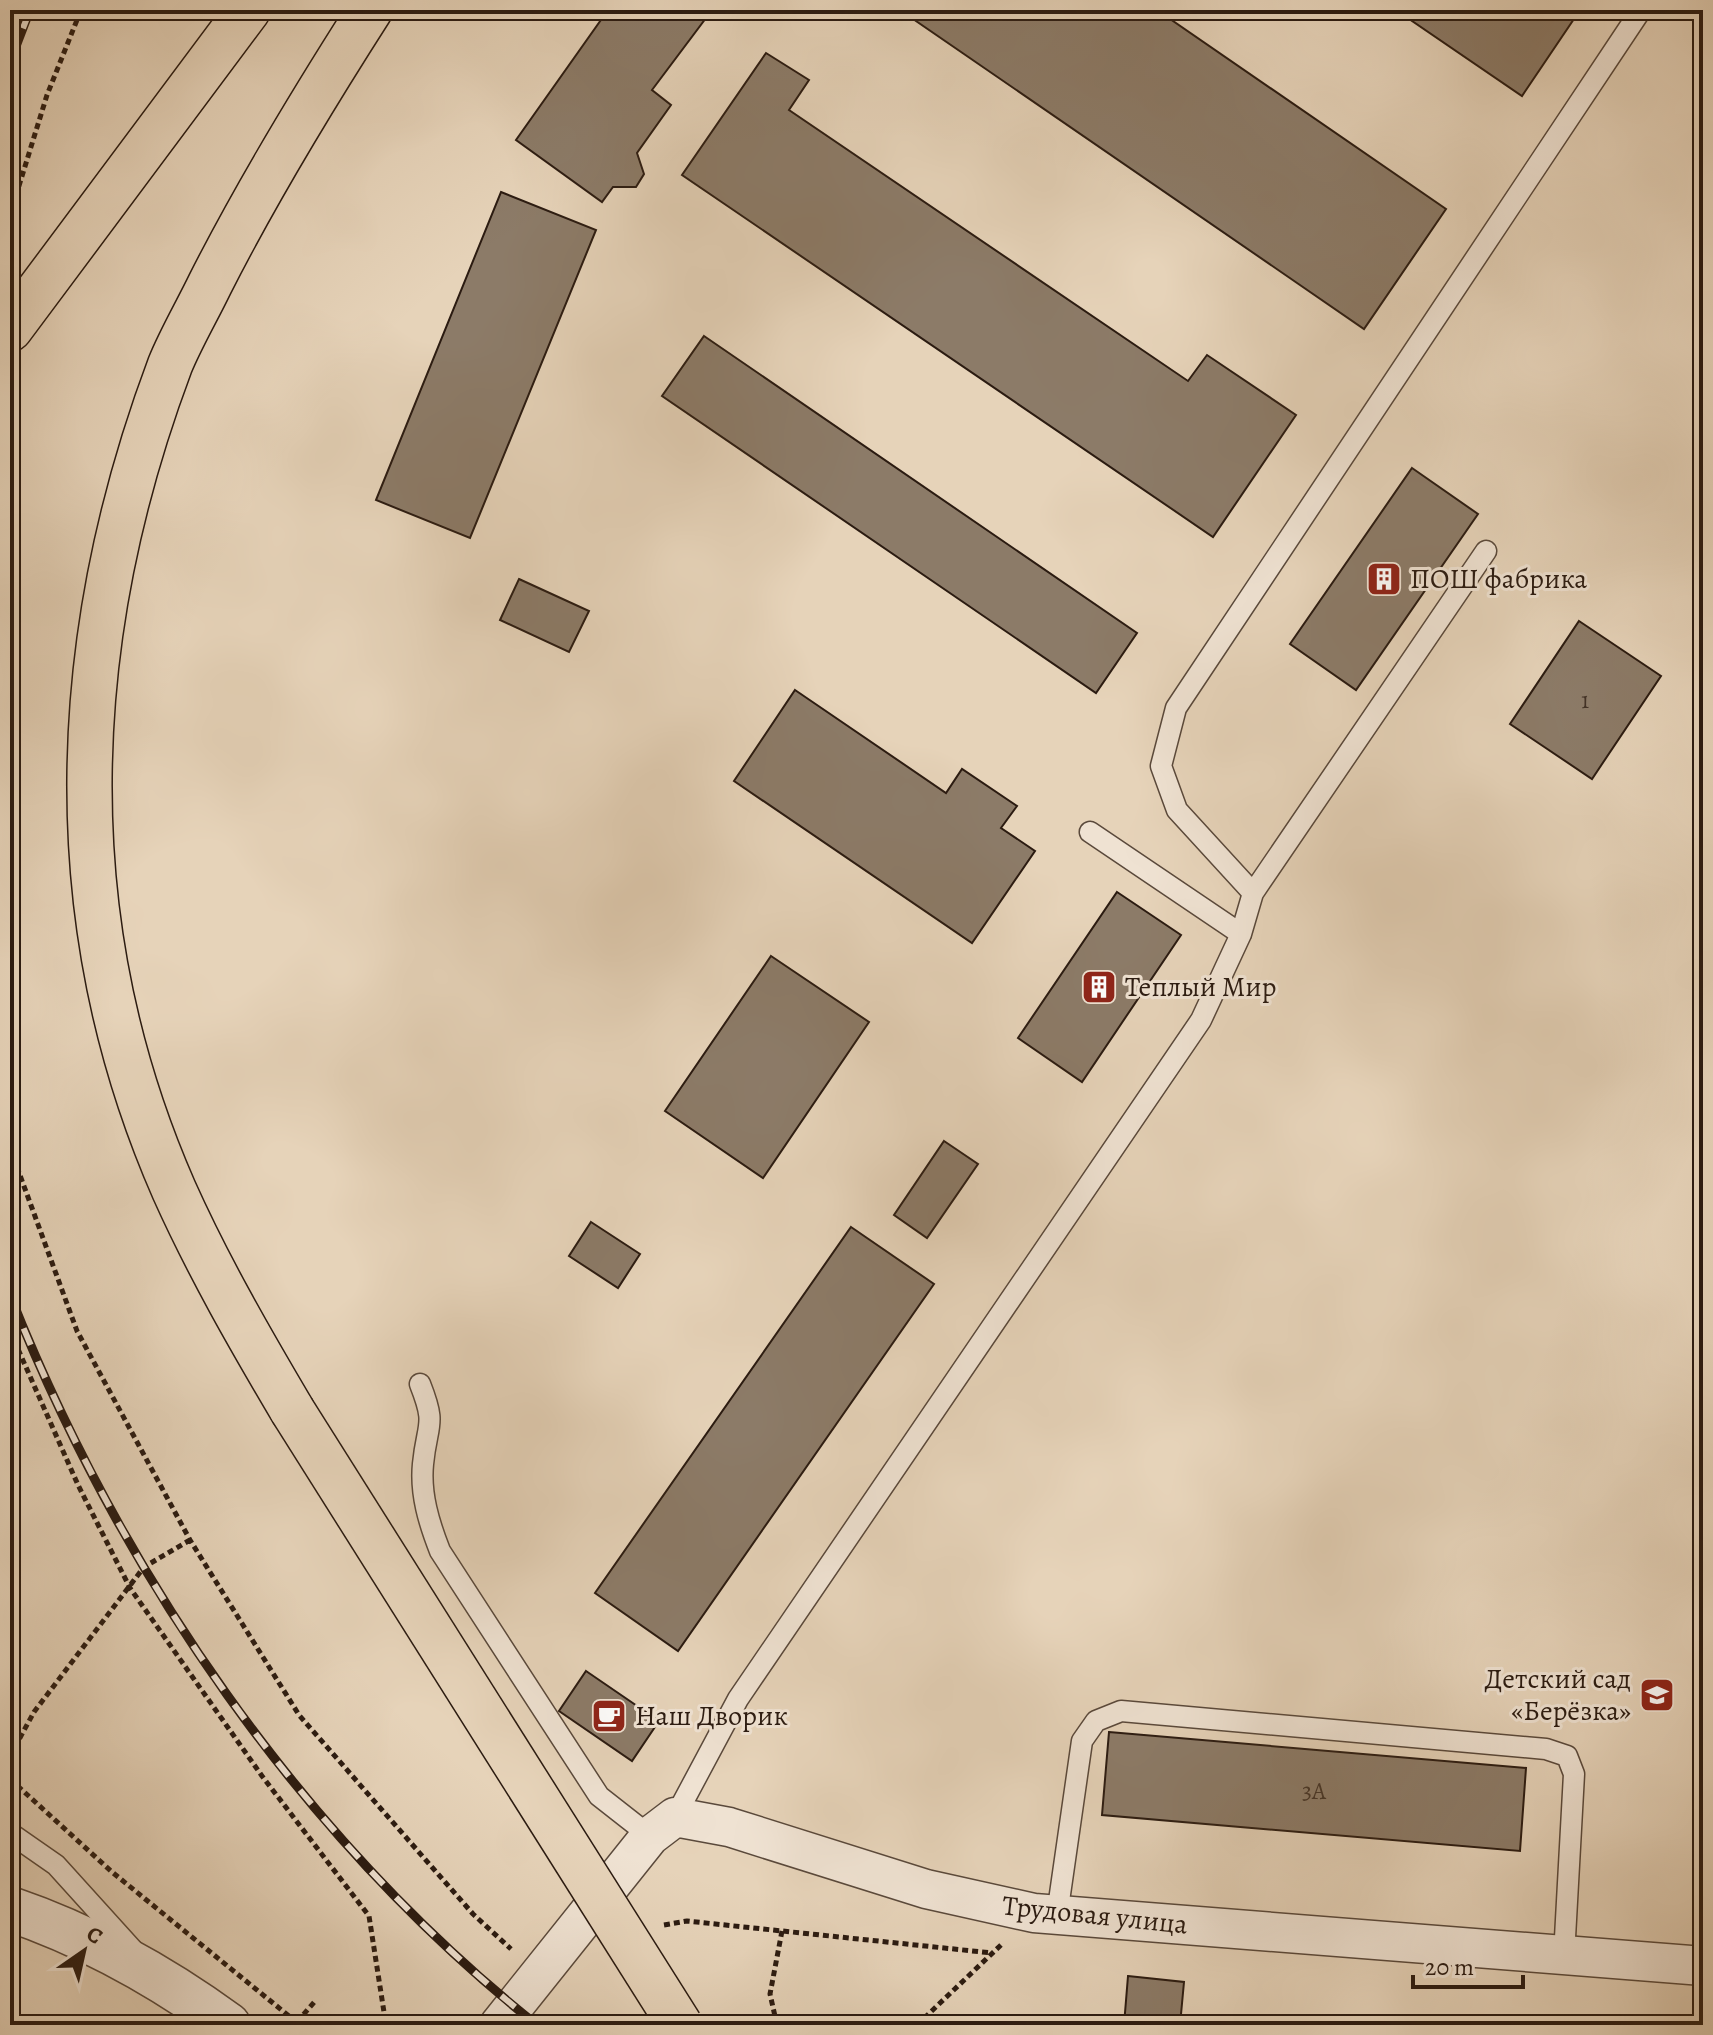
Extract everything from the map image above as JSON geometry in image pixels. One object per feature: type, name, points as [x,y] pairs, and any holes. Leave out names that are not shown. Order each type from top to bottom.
[{"type":"main road","points":[[10,329],[248,10]]},
{"type":"main road","points":[[370,10],[253,199],[171,363],[118,529],[93,676],[87,814],[106,965],[130,1065],[174,1189],[245,1330],[292,1410],[680,2025]]},
{"type":"street","name":"Трудовая улица","points":[[662,1827],[729,1827],[911,1885],[1046,1914],[1703,1966]]},
{"type":"street","points":[[506,2015],[662,1827]]},
{"type":"street","points":[[10,1909],[93,1941],[159,1978],[228,2025]]},
{"type":"lane","points":[[1253,893],[1177,810],[1161,766],[1176,708],[1641,10]]},
{"type":"lane","points":[[420,1384],[433,1416],[423,1465],[425,1511],[440,1551],[599,1796],[662,1827],[738,1699],[1201,1020],[1241,934],[1253,893],[1486,551]]},
{"type":"lane","points":[[1090,832],[1241,934]]},
{"type":"lane","points":[[1046,1914],[1082,1741],[1096,1721],[1121,1711],[1546,1749],[1567,1756],[1574,1774],[1564,1956]]},
{"type":"lane","points":[[10,1833],[56,1865],[159,1978]]},
{"type":"path","points":[[10,22],[15,10]]},
{"type":"path","points":[[10,215],[47,95],[81,10]]},
{"type":"path","points":[[10,1148],[77,1331],[190,1540],[299,1715],[473,1914],[540,1975]]},
{"type":"path","points":[[10,1331],[78,1485],[130,1588],[262,1776],[369,1916],[386,2025]]},
{"type":"path","points":[[10,1756],[34,1712],[144,1567],[190,1540]]},
{"type":"path","points":[[10,1779],[112,1872],[298,2023],[316,2000]]},
{"type":"path","points":[[917,2025],[992,1953],[1046,1914]]},
{"type":"path","points":[[659,1926],[687,1921],[992,1953]]},
{"type":"path","points":[[777,2025],[770,1994],[782,1931]]},
{"type":"path","points":[[453,2025],[506,2015]]},
{"type":"building","points":[[608,10],[712,10],[652,90],[671,105],[637,153],[644,174],[636,187],[613,187],[602,202],[516,140]]},
{"type":"building","points":[[900,10],[1157,10],[1446,209],[1364,329]]},
{"type":"building","points":[[1396,10],[1580,10],[1522,96]]},
{"type":"building","points":[[766,53],[809,80],[789,110],[1188,381],[1207,355],[1296,415],[1213,537],[682,175]]},
{"type":"building","points":[[501,192],[596,230],[470,538],[376,500]]},
{"type":"building","points":[[704,336],[1137,633],[1096,693],[662,396]]},
{"type":"building","name":"ПОШ фабрика","points":[[1412,468],[1478,514],[1356,690],[1290,644]]},
{"type":"building","points":[[519,579],[589,611],[569,652],[500,620]]},
{"type":"building","points":[[1579,621],[1661,676],[1592,779],[1510,724]]},
{"type":"building","points":[[795,690],[946,793],[962,769],[1017,806],[1001,828],[1035,851],[972,943],[734,781]]},
{"type":"building","name":"Теплый Мир","points":[[1117,892],[1181,935],[1082,1082],[1018,1038]]},
{"type":"building","points":[[771,956],[869,1022],[763,1178],[665,1111]]},
{"type":"building","points":[[944,1141],[978,1164],[927,1238],[894,1215]]},
{"type":"building","points":[[591,1222],[640,1254],[618,1288],[569,1256]]},
{"type":"building","points":[[851,1227],[934,1284],[678,1651],[595,1593]]},
{"type":"building","name":"Наш Дворик","points":[[586,1671],[659,1721],[632,1761],[559,1711]]},
{"type":"building","points":[[1109,1732],[1526,1768],[1520,1851],[1102,1815]]},
{"type":"building","points":[[1128,1976],[1184,1982],[1180,2025],[1124,2025]]},
{"type":"railway","points":[[10,62],[30,10]]},
{"type":"railway","points":[[10,1295],[55,1399],[106,1500],[163,1599],[227,1694],[296,1785],[371,1871],[451,1951],[537,2025]]},
{"type":"place","name":"ПОШ фабрика","points":[[1384,579]]},
{"type":"place","name":"Теплый Мир","points":[[1099,987]]},
{"type":"place","name":"Детский сад «Берёзка»","points":[[1657,1695]]},
{"type":"place","name":"Наш Дворик","points":[[609,1716]]}]
